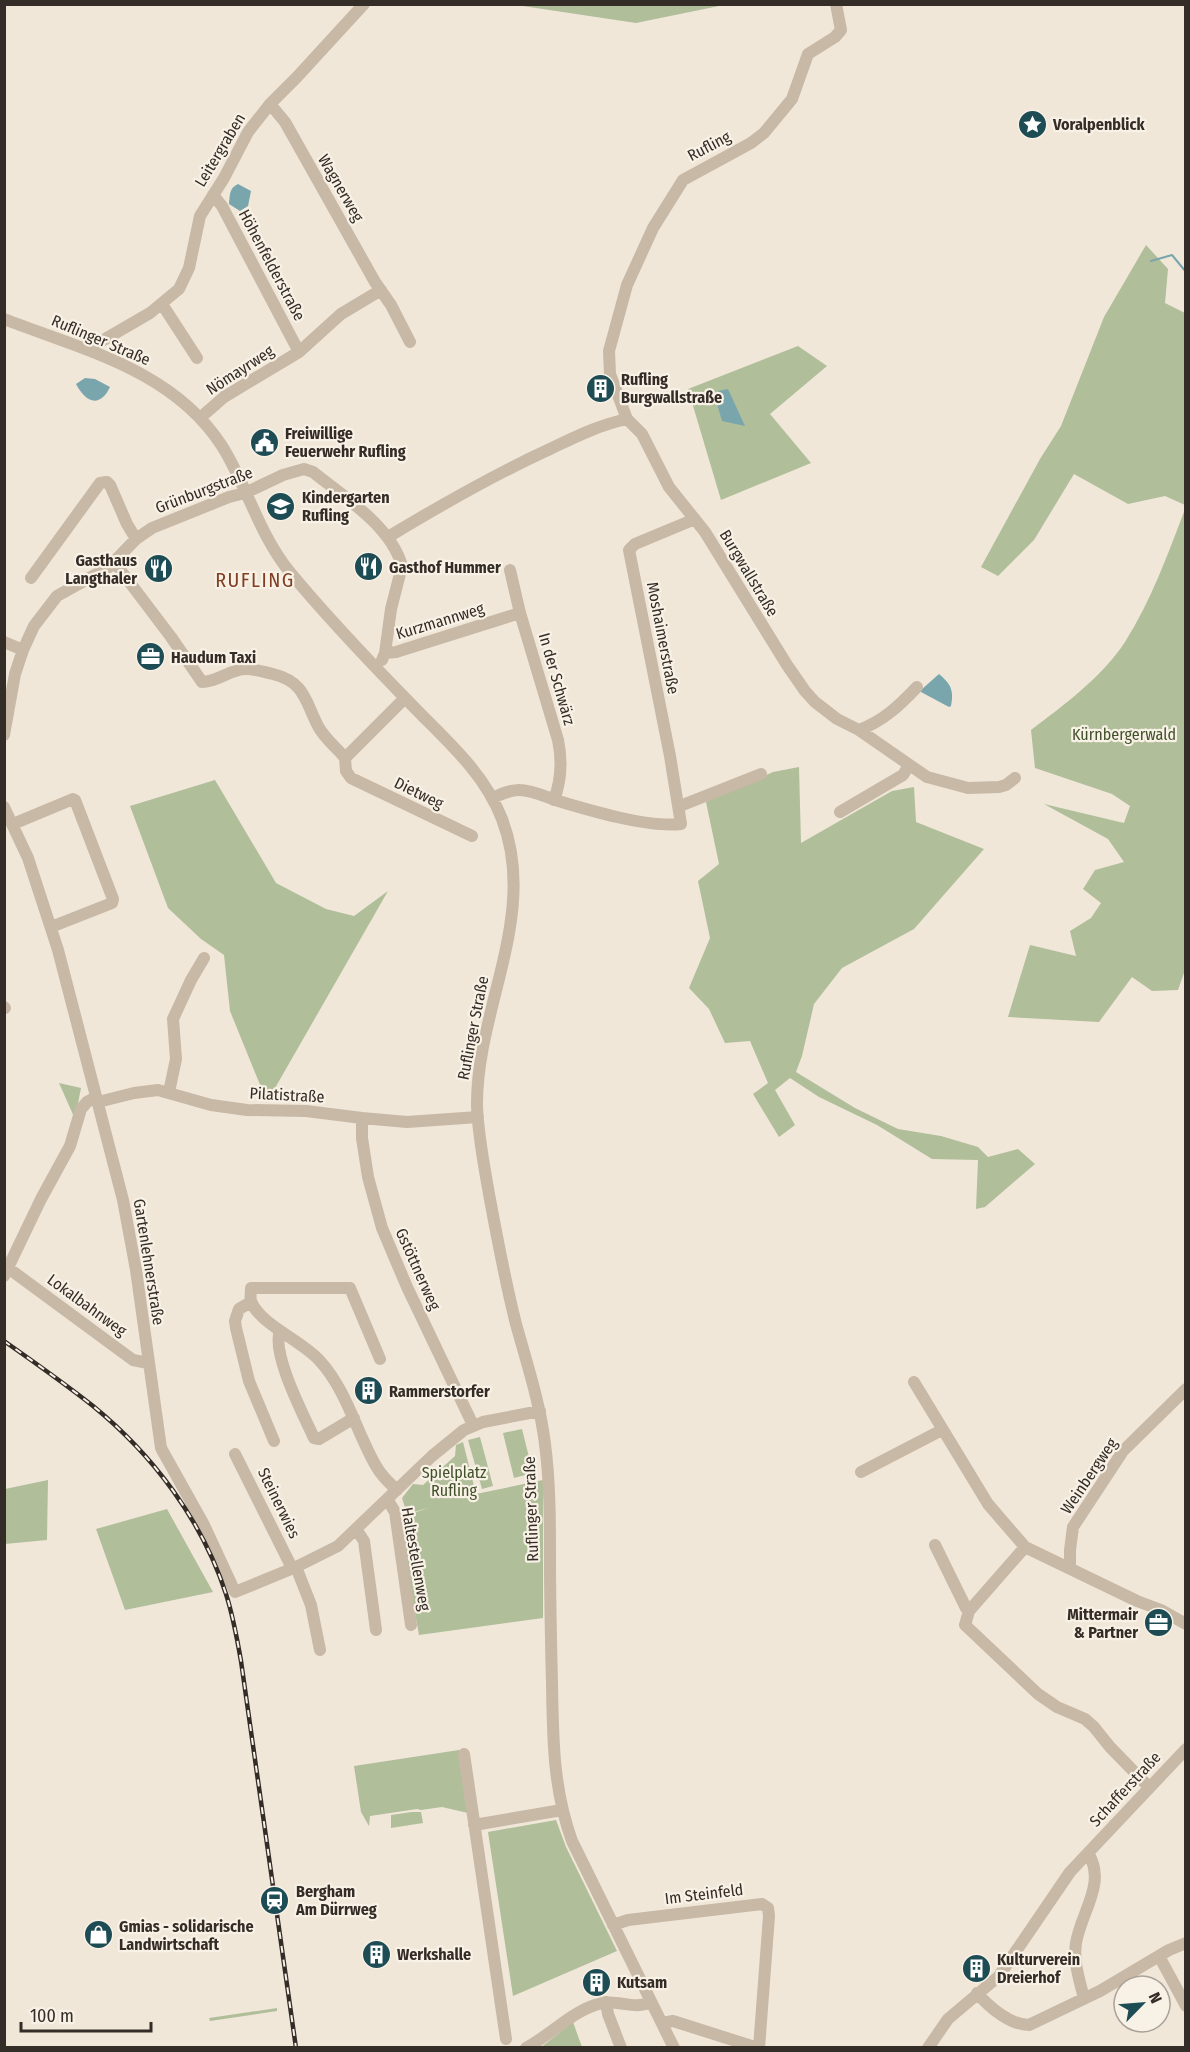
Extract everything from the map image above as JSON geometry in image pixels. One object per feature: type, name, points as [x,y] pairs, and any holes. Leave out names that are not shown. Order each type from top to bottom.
[{"type":"street","name":"Leitergraben","points":[[94,352],[100,342],[162,304],[179,289],[185,280],[200,216],[232,164],[248,132],[270,104],[364,4]]},
{"type":"street","name":"Rufling","points":[[610,374],[609,351],[627,285],[653,228],[676,189],[691,174],[751,143],[764,133],[792,99],[808,54],[835,37],[841,30],[836,4]]},
{"type":"street","name":"Wagnerweg","points":[[270,104],[285,122],[391,304],[410,342]]},
{"type":"street","name":"Höhenfelderstraße","points":[[213,195],[222,206],[299,352]]},
{"type":"street","points":[[299,352],[341,314],[381,290]]},
{"type":"street","points":[[162,304],[197,358]]},
{"type":"street","name":"Ruflinger Straße","points":[[4,319],[94,352],[148,377],[176,396],[200,418],[222,446],[270,544],[284,564],[375,666],[470,763],[493,798],[503,822],[511,847],[515,890],[512,922],[480,1064],[478,1117],[504,1273],[540,1411],[546,1446],[549,1492],[554,1761],[562,1810],[572,1841],[674,2048]]},
{"type":"street","name":"Nömayrweg","points":[[200,418],[224,397],[299,352]]},
{"type":"street","name":"Burgwallstraße","points":[[610,374],[627,418],[642,434],[669,487],[720,555],[805,691],[827,712],[859,730],[927,777],[968,788],[999,787],[1016,778]]},
{"type":"street","points":[[388,537],[496,474],[604,423],[627,418]]},
{"type":"street","name":"Grünburgstraße","points":[[4,735],[15,674],[23,650],[34,626],[57,596],[115,563],[144,532],[229,497],[245,493],[283,475],[304,469],[309,469],[377,524],[388,537],[402,566],[391,609],[385,653]]},
{"type":"street","points":[[31,578],[100,483],[107,482],[110,485],[136,539]]},
{"type":"street","name":"Moshaimerstraße","points":[[680,806],[629,550],[635,544],[695,519]]},
{"type":"street","points":[[115,563],[202,682],[214,681],[238,670],[248,669],[279,675],[294,682],[303,692],[322,732],[345,758],[405,698]]},
{"type":"street","name":"In der Schwärz","points":[[510,570],[520,613],[560,748],[558,786],[554,800]]},
{"type":"street","name":"Kurzmannweg","points":[[375,666],[382,660],[385,653],[396,652],[520,613]]},
{"type":"street","points":[[4,642],[23,650]]},
{"type":"street","points":[[859,730],[890,714],[916,687]]},
{"type":"street","name":"Dietweg","points":[[345,758],[346,771],[351,778],[472,836]]},
{"type":"street","points":[[840,812],[903,775],[909,765]]},
{"type":"street","points":[[493,798],[522,790],[594,811],[672,825],[681,824],[680,806],[761,774]]},
{"type":"street","points":[[13,824],[75,800],[113,898],[112,903],[51,927]]},
{"type":"street","name":"Gartenlehnerstraße","points":[[4,807],[28,858],[70,990],[129,1226],[161,1448],[204,1525],[235,1592]]},
{"type":"street","points":[[170,1092],[176,1059],[174,1019],[191,980],[204,958]]},
{"type":"street","name":"Pilatistraße","points":[[97,1100],[158,1090],[227,1108],[267,1112],[306,1111],[362,1118],[425,1122],[478,1117]]},
{"type":"street","name":"Lokalbahnweg","points":[[97,1100],[87,1102],[81,1109],[70,1146],[6,1270],[133,1360],[148,1363]]},
{"type":"street","name":"Gstöttnerweg","points":[[362,1118],[362,1138],[368,1177],[382,1228],[407,1287],[473,1425]]},
{"type":"street","points":[[380,1359],[350,1288],[250,1288],[251,1302],[264,1318],[319,1359],[336,1382],[376,1467],[397,1490]]},
{"type":"street","points":[[251,1302],[239,1309],[236,1315],[237,1335],[255,1397],[274,1441]]},
{"type":"street","points":[[280,1331],[278,1341],[284,1368],[314,1438],[319,1439],[354,1418]]},
{"type":"street","points":[[914,1382],[988,1504],[1025,1547],[1115,1591],[1161,1610],[1185,1624]]},
{"type":"street","name":"Weinbergweg","points":[[1070,1567],[1073,1527],[1124,1451],[1185,1389]]},
{"type":"street","name":"Haltestellenweg","points":[[235,1592],[294,1568],[339,1546],[457,1434],[473,1425],[540,1411]]},
{"type":"street","points":[[861,1472],[942,1430]]},
{"type":"street","name":"Steinerwies","points":[[235,1454],[294,1568]]},
{"type":"street","name":"Haltestellenweg","points":[[387,1499],[395,1512],[411,1625]]},
{"type":"street","points":[[356,1529],[364,1541],[376,1630]]},
{"type":"street","points":[[935,1545],[969,1611]]},
{"type":"street","points":[[1025,1547],[969,1611],[965,1625],[1038,1694],[1058,1707],[1085,1719],[1095,1727],[1110,1747],[1149,1787]]},
{"type":"street","points":[[294,1568],[311,1605],[320,1650]]},
{"type":"street","name":"Schafferstraße","points":[[928,2048],[948,2019],[999,1976],[1056,1891],[1088,1853],[1185,1749]]},
{"type":"street","points":[[464,1754],[506,2038]]},
{"type":"street","points":[[474,1825],[562,1810]]},
{"type":"street","points":[[1084,1999],[1075,1952],[1081,1923],[1096,1882],[1095,1869],[1088,1853]]},
{"type":"street","name":"Im Steinfeld","points":[[613,1925],[628,1920],[730,1907],[762,1904],[768,1908],[758,2048]]},
{"type":"street","points":[[978,1993],[1009,2019],[1022,2025],[1038,2022],[1185,1942]]},
{"type":"street","points":[[1159,1956],[1185,2006]]},
{"type":"street","points":[[526,2048],[587,2008],[606,2002],[617,2002],[636,2007],[651,2002]]},
{"type":"street","points":[[606,2002],[608,2014],[621,2048]]},
{"type":"street","points":[[662,2023],[673,2021],[758,2048]]},
{"type":"green space","points":[[516,5],[724,5],[636,23]]},
{"type":"green space","points":[[1146,245],[1168,269],[1165,303],[1185,313],[1185,505],[1165,496],[1128,504],[1074,474],[1034,540],[998,576],[981,567],[1040,459],[1061,426],[1104,317]]},
{"type":"green space","points":[[798,346],[827,366],[770,414],[811,463],[721,500],[688,389]]},
{"type":"green space","name":"Kürnbergerwald","points":[[1185,509],[1185,970],[1178,990],[1152,991],[1132,977],[1099,1022],[1008,1017],[1030,945],[1076,956],[1070,931],[1091,918],[1101,903],[1083,889],[1095,870],[1124,862],[1108,839],[1044,804],[1124,823],[1130,806],[1112,794],[1035,768],[1031,730],[1094,679],[1116,655],[1151,594]]},
{"type":"green space","points":[[799,767],[801,843],[892,791],[914,787],[916,822],[984,849],[914,929],[842,968],[814,1004],[796,1072],[855,1108],[898,1129],[941,1136],[978,1147],[988,1157],[1018,1149],[1035,1164],[985,1207],[976,1209],[978,1160],[932,1159],[877,1125],[819,1097],[790,1078],[775,1090],[795,1125],[779,1137],[753,1094],[768,1083],[750,1041],[725,1043],[709,1009],[689,988],[710,938],[698,881],[719,864],[706,802],[773,772]]},
{"type":"green space","points":[[215,780],[276,883],[326,909],[354,916],[388,891],[267,1102],[230,1011],[224,955],[201,939],[168,908],[130,806]]},
{"type":"green space","points":[[59,1083],[81,1088],[75,1119]]},
{"type":"green space","points":[[522,1429],[533,1473],[514,1478],[503,1433]]},
{"type":"green space","points":[[480,1437],[493,1486],[482,1489],[468,1440]]},
{"type":"green space","name":"Spielplatz Rufling","points":[[463,1442],[476,1494],[543,1480],[543,1618],[419,1635],[398,1518],[431,1507],[407,1514],[402,1498],[413,1484],[423,1485],[455,1456],[456,1445]]},
{"type":"green space","points":[[48,1480],[47,1540],[5,1544],[5,1489]]},
{"type":"green space","points":[[167,1509],[213,1592],[125,1610],[96,1529]]},
{"type":"green space","points":[[459,1750],[468,1813],[442,1807],[417,1809],[370,1816],[369,1826],[361,1812],[354,1766]]},
{"type":"green space","points":[[421,1812],[423,1823],[391,1828],[391,1815]]},
{"type":"green space","points":[[556,1820],[566,1847],[617,1951],[513,1996],[488,1832]]},
{"type":"green space","points":[[277,2008],[277,2011],[210,2021],[209,2018]]},
{"type":"green space","points":[[573,2022],[582,2047],[540,2048]]},
{"type":"water","points":[[238,184],[251,191],[248,206],[240,211],[229,204],[231,190]]},
{"type":"water","points":[[85,378],[95,379],[110,387],[102,398],[89,399],[76,384]]},
{"type":"water","points":[[728,389],[745,426],[722,421],[715,397],[718,391]]},
{"type":"water","points":[[939,674],[952,691],[949,707],[921,692]]},
{"type":"waterway","points":[[1151,261],[1172,255],[1186,272]]},
{"type":"railway","points":[[4,1341],[93,1406],[136,1446],[173,1491],[189,1515],[216,1567],[231,1611],[241,1661],[296,2048]]},
{"type":"place","name":"Voralpenblick","points":[[1032,124]]},
{"type":"place","name":"Rufling Burgwallstraße","points":[[600,388]]},
{"type":"place","name":"Freiwillige Feuerwehr Rufling","points":[[264,442]]},
{"type":"place","name":"Kindergarten Rufling","points":[[281,506]]},
{"type":"place","name":"Gasthof Hummer","points":[[368,567]]},
{"type":"place","name":"Gasthaus Langthaler","points":[[158,569]]},
{"type":"place","name":"Haudum Taxi","points":[[150,657]]},
{"type":"place","name":"Rammerstorfer","points":[[368,1391]]},
{"type":"place","name":"Mittermair & Partner","points":[[1159,1623]]},
{"type":"place","name":"Bergham Am Dürrweg","points":[[275,1900]]},
{"type":"place","name":"Gmias - solidarische Landwirtschaft","points":[[98,1935]]},
{"type":"place","name":"Werkshalle","points":[[376,1954]]},
{"type":"place","name":"Kulturverein Dreierhof","points":[[976,1968]]},
{"type":"place","name":"Kutsam","points":[[596,1982]]},
{"type":"district","name":"RUFLING","points":[[255,580]]}]
